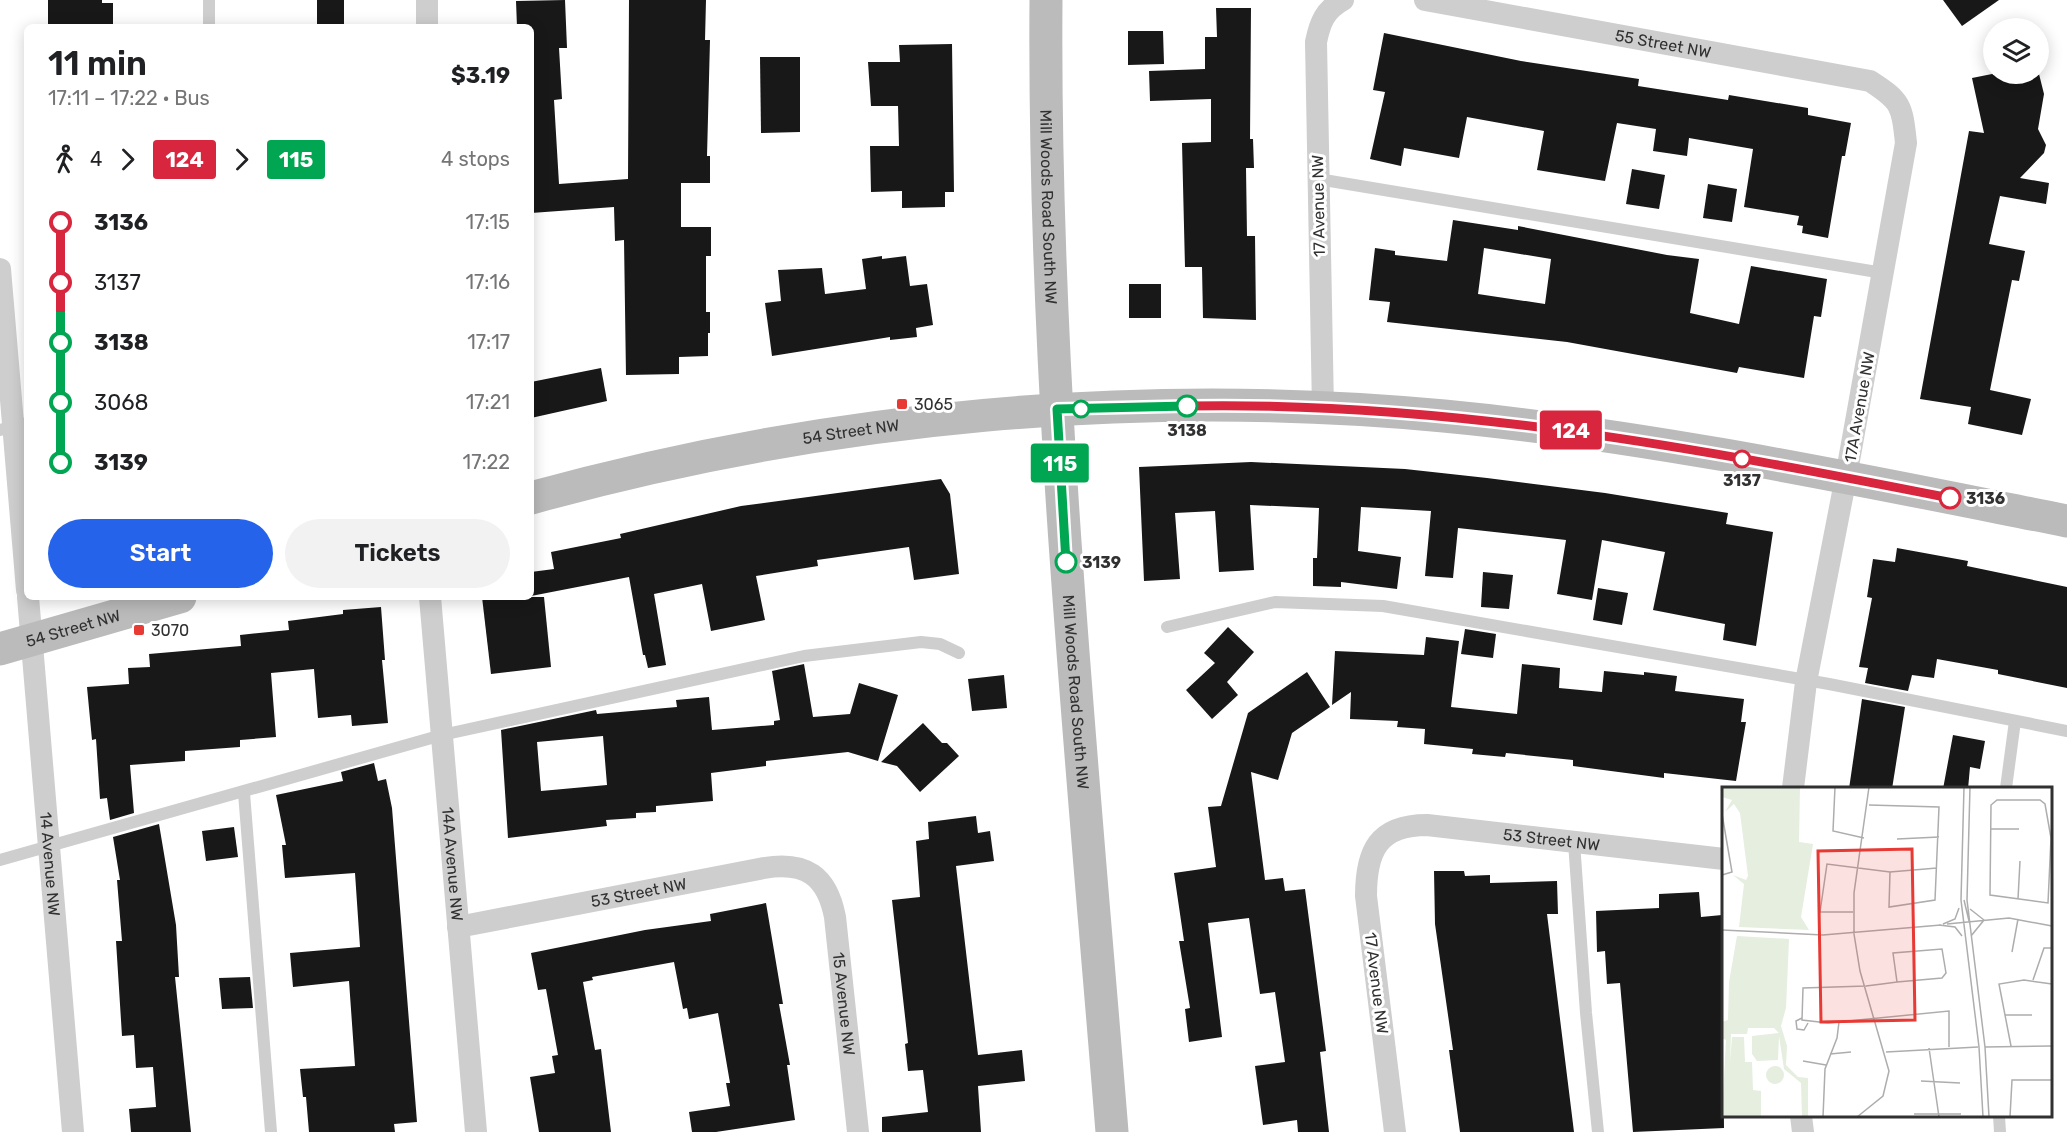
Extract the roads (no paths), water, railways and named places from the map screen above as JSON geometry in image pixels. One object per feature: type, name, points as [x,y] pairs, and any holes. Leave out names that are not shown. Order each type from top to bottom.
[{"type":"street","points":[[427,0],[427,24]]},
{"type":"street","name":"Mill Woods Road South NW","points":[[1046,0],[1047,156],[1057,409],[1065,539],[1112,1132]]},
{"type":"street","name":"55 Street NW","points":[[1425,0],[1870,81],[1896,98]]},
{"type":"street","name":"17 Avenue NW","points":[[1323,409],[1316,42],[1321,22],[1337,3]]},
{"type":"street","name":"17A Avenue NW","points":[[1793,787],[1806,682],[1846,477],[1906,143],[1904,120],[1896,98]]},
{"type":"street","points":[[0,269],[24,555]]},
{"type":"street","name":"54 Street NW","points":[[534,497],[673,462],[800,437],[1057,409],[1210,405],[1440,416],[1543,427],[1846,477],[2067,521]]},
{"type":"street","name":"14 Avenue NW","points":[[28,600],[72,1132]]},
{"type":"street","name":"54 Street NW","points":[[0,649],[169,600]]},
{"type":"street","name":"14A Avenue NW","points":[[430,600],[476,1132]]},
{"type":"street","name":"53 Street NW","points":[[1382,838],[1411,825],[1427,825],[1722,859]]},
{"type":"street","name":"17 Avenue NW","points":[[1382,838],[1374,847],[1369,860],[1366,896],[1395,1132]]},
{"type":"street","name":"53 Street NW","points":[[458,927],[780,865],[807,870],[818,878]]},
{"type":"street","name":"15 Avenue NW","points":[[818,878],[833,904],[836,917],[858,1132]]},
{"type":"street","points":[[1801,1117],[1803,1132]]},
{"type":"lane","points":[[209,0],[209,24]]},
{"type":"lane","points":[[1318,179],[1883,273]]},
{"type":"lane","points":[[1167,627],[1275,602],[1383,606],[1806,682],[1829,684],[2067,730]]},
{"type":"lane","points":[[0,860],[244,793],[442,735],[804,656],[921,642],[940,644],[959,653]]},
{"type":"lane","points":[[2006,787],[2015,721]]},
{"type":"lane","points":[[244,793],[271,1132]]},
{"type":"lane","points":[[1574,842],[1586,1013],[1598,1132]]},
{"type":"lane","points":[[1999,1117],[2000,1132]]},
{"type":"place","name":"3065","points":[[902,404]]},
{"type":"place","name":"3138","points":[[1187,406]]},
{"type":"place","name":"3137","points":[[1742,459]]},
{"type":"place","name":"3136","points":[[1950,498]]},
{"type":"place","name":"3139","points":[[1066,562]]},
{"type":"place","name":"3070","points":[[139,630]]}]
